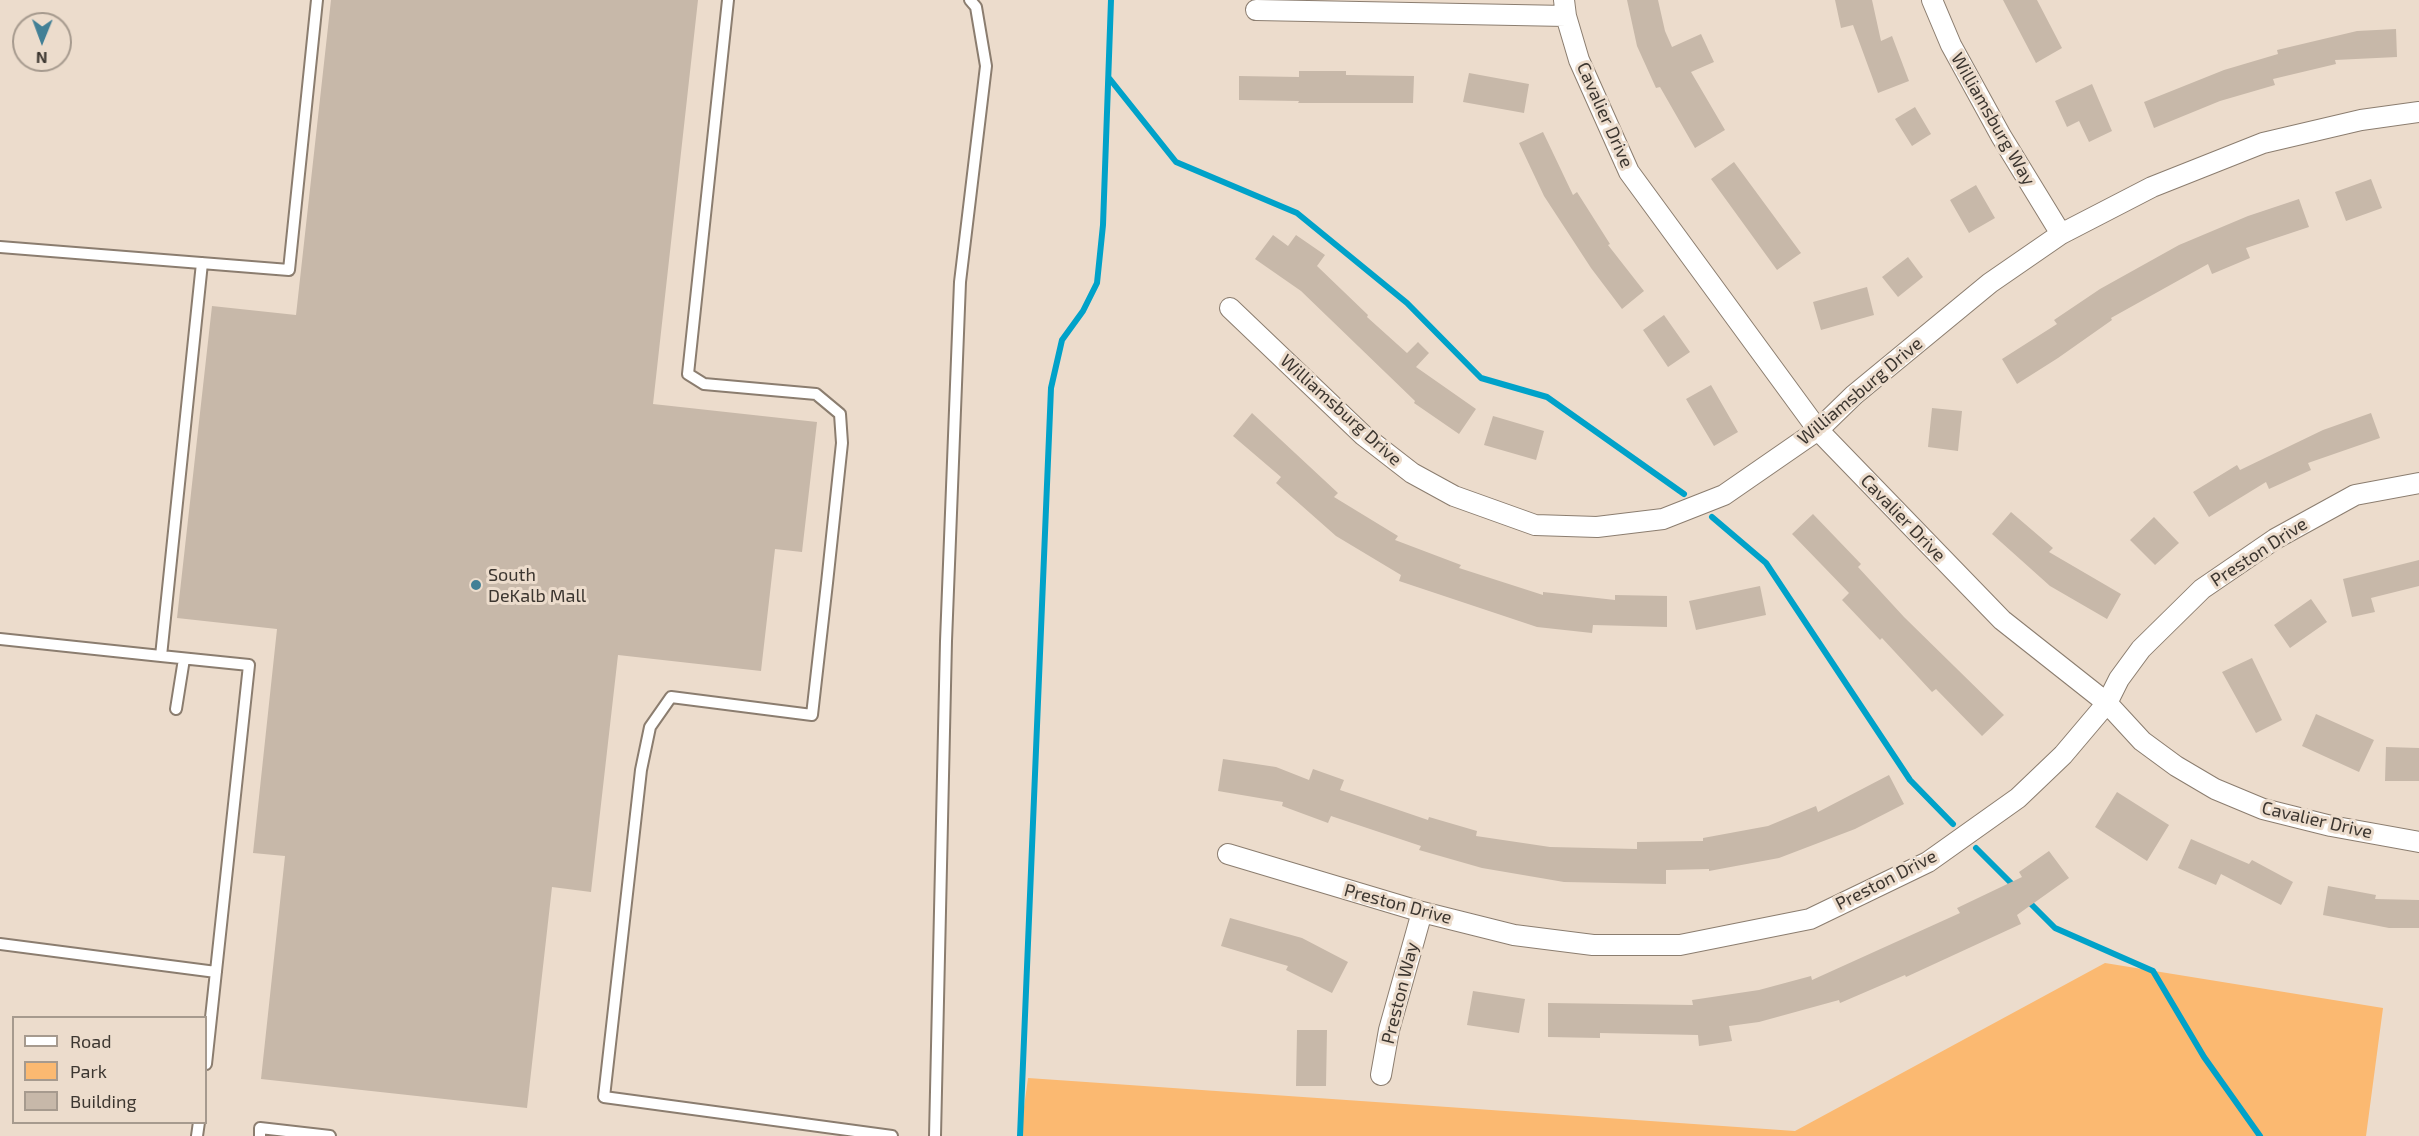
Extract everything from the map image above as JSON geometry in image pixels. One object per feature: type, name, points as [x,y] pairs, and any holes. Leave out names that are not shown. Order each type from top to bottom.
[{"type":"street","name":"Williamsburg Way","points":[[1932,0],[1951,45],[2001,136],[2061,234]]},
{"type":"street","points":[[1256,10],[1565,8]]},
{"type":"street","name":"Cavalier Drive","points":[[1565,8],[1579,60],[1629,172],[1818,430],[2002,620],[2107,703],[2142,741],[2215,789],[2263,809],[2331,826],[2419,842]]},
{"type":"street","name":"Williamsburg Drive","points":[[1230,308],[1363,435],[1412,473],[1454,496],[1535,525],[1597,527],[1671,517],[1724,495],[1818,430],[1854,395],[1990,283],[2061,234],[2152,187],[2263,143],[2361,120],[2419,112]]},
{"type":"street","name":"Preston Drive","points":[[1228,854],[1422,912],[1514,935],[1593,945],[1680,945],[1810,919],[1928,862],[2009,805],[2063,755],[2107,703],[2119,679],[2141,649],[2202,589],[2275,539],[2355,495],[2419,483]]},
{"type":"street","name":"Preston Way","points":[[1381,1075],[1389,1030],[1422,912]]},
{"type":"lane","points":[[0,247],[289,270],[317,0]]},
{"type":"lane","points":[[728,0],[688,374],[704,384],[816,394],[840,414],[842,443],[812,715],[670,697],[650,727],[640,770],[604,1097],[891,1136]]},
{"type":"lane","points":[[935,1136],[946,631],[960,282],[986,66],[976,7],[970,0]]},
{"type":"lane","points":[[161,656],[202,263]]},
{"type":"lane","points":[[0,639],[249,665],[207,1055]]},
{"type":"lane","points":[[176,709],[184,658]]},
{"type":"lane","points":[[0,944],[216,972]]},
{"type":"lane","points":[[260,1136],[260,1128],[330,1136]]},
{"type":"green space","points":[[2105,963],[2383,1008],[2366,1136],[1020,1136],[1028,1078],[1795,1131]]},
{"type":"building","name":"South DeKalb Mall","points":[[331,0],[698,0],[653,404],[817,422],[802,552],[775,549],[761,671],[618,655],[591,892],[552,887],[527,1108],[261,1079],[285,856],[253,853],[277,629],[177,618],[212,306],[296,315]]},
{"type":"building","points":[[1627,0],[1658,0],[1665,31],[1672,47],[1701,34],[1714,62],[1691,72],[1725,130],[1695,148],[1660,87],[1656,88],[1637,46]]},
{"type":"building","points":[[1835,0],[1872,0],[1881,41],[1892,36],[1909,81],[1878,93],[1853,25],[1841,28]]},
{"type":"building","points":[[2003,0],[2037,0],[2062,48],[2036,63]]},
{"type":"building","points":[[2396,29],[2397,57],[2335,60],[2336,64],[2273,79],[2275,85],[2220,101],[2154,128],[2144,102],[2224,70],[2278,54],[2277,50],[2357,31]]},
{"type":"building","points":[[1299,71],[1346,71],[1346,75],[1414,76],[1413,103],[1298,103],[1299,101],[1239,100],[1239,76],[1299,77]]},
{"type":"building","points":[[1469,73],[1529,84],[1524,113],[1463,102]]},
{"type":"building","points":[[2092,84],[2112,131],[2089,142],[2079,121],[2067,127],[2055,101]]},
{"type":"building","points":[[1915,107],[1931,134],[1912,146],[1895,119]]},
{"type":"building","points":[[1543,132],[1573,195],[1577,192],[1610,244],[1608,245],[1644,291],[1622,309],[1591,268],[1544,196],[1519,143]]},
{"type":"building","points":[[1734,162],[1801,253],[1777,270],[1711,179]]},
{"type":"building","points":[[2371,179],[2382,208],[2346,221],[2335,192]]},
{"type":"building","points":[[1976,185],[1995,218],[1969,233],[1950,200]]},
{"type":"building","points":[[2299,199],[2309,227],[2246,248],[2250,258],[2212,274],[2208,264],[2111,318],[2112,320],[2058,358],[2017,384],[2002,359],[2057,324],[2054,320],[2100,289],[2179,245],[2248,216]]},
{"type":"building","points":[[1273,235],[1288,246],[1296,235],[1325,255],[1317,266],[1368,315],[1367,317],[1407,353],[1418,342],[1429,353],[1416,367],[1476,409],[1459,434],[1414,403],[1415,401],[1301,291],[1255,259]]},
{"type":"building","points":[[1908,257],[1923,277],[1898,297],[1882,277]]},
{"type":"building","points":[[1867,287],[1874,315],[1821,330],[1813,302]]},
{"type":"building","points":[[1664,315],[1690,352],[1668,367],[1643,330]]},
{"type":"building","points":[[1711,385],[1738,432],[1714,446],[1686,399]]},
{"type":"building","points":[[1932,408],[1962,411],[1958,451],[1928,447]]},
{"type":"building","points":[[1252,413],[1338,493],[1334,497],[1398,536],[1395,540],[1461,565],[1459,568],[1543,595],[1543,592],[1615,600],[1615,595],[1667,596],[1667,627],[1593,625],[1592,633],[1537,627],[1399,581],[1401,575],[1336,536],[1276,483],[1281,477],[1233,436]]},
{"type":"building","points":[[2371,413],[2380,438],[2308,463],[2311,470],[2269,489],[2266,482],[2209,517],[2193,492],[2237,465],[2240,470],[2323,430]]},
{"type":"building","points":[[1493,416],[1544,431],[1536,460],[1484,445]]},
{"type":"building","points":[[2011,512],[2053,548],[2049,552],[2121,594],[2107,619],[2050,586],[1992,534]]},
{"type":"building","points":[[1813,514],[1861,564],[1858,567],[1904,617],[2004,715],[1982,736],[1936,689],[1932,692],[1882,638],[1880,640],[1842,600],[1849,593],[1792,534]]},
{"type":"building","points":[[2154,517],[2179,543],[2155,565],[2130,540]]},
{"type":"building","points":[[2419,560],[2419,586],[2371,598],[2375,612],[2352,617],[2343,579]]},
{"type":"building","points":[[1760,586],[1766,615],[1696,630],[1689,601]]},
{"type":"building","points":[[2311,599],[2327,622],[2290,648],[2274,625]]},
{"type":"building","points":[[2252,658],[2282,720],[2256,733],[2222,672]]},
{"type":"building","points":[[2316,714],[2374,740],[2359,772],[2302,746]]},
{"type":"building","points":[[2386,747],[2419,748],[2419,781],[2385,781]]},
{"type":"building","points":[[1223,759],[1276,767],[1309,780],[1313,769],[1344,780],[1340,790],[1428,820],[1429,817],[1477,831],[1476,836],[1550,847],[1637,849],[1637,842],[1703,841],[1703,838],[1768,826],[1816,806],[1818,812],[1889,775],[1904,804],[1855,829],[1779,858],[1709,871],[1709,869],[1666,870],[1666,884],[1564,882],[1482,868],[1419,850],[1421,846],[1331,816],[1328,823],[1282,806],[1283,802],[1218,791]]},
{"type":"building","points":[[2117,792],[2169,825],[2147,861],[2095,827]]},
{"type":"building","points":[[2191,839],[2249,864],[2252,860],[2293,882],[2281,905],[2221,874],[2216,885],[2178,868]]},
{"type":"building","points":[[2049,851],[2069,878],[2017,915],[2021,924],[1906,977],[1905,975],[1840,1003],[1839,1000],[1759,1022],[1729,1026],[1732,1041],[1699,1046],[1698,1035],[1600,1033],[1600,1038],[1548,1037],[1548,1003],[1693,1005],[1692,1000],[1759,990],[1811,976],[1812,980],[1960,913],[1957,908],[2022,877],[2019,872]]},
{"type":"building","points":[[2328,886],[2376,895],[2375,899],[2419,900],[2419,928],[2389,928],[2323,915]]},
{"type":"building","points":[[1230,918],[1302,938],[1348,962],[1332,993],[1286,970],[1288,966],[1221,946]]},
{"type":"building","points":[[1473,991],[1525,999],[1519,1033],[1467,1025]]},
{"type":"building","points":[[1297,1030],[1327,1030],[1326,1086],[1296,1086]]},
{"type":"waterway","points":[[1020,1136],[1051,388],[1062,340],[1083,311],[1097,283],[1103,225],[1111,0]]},
{"type":"waterway","points":[[1109,78],[1176,162],[1297,213],[1407,303],[1481,378],[1547,397],[1684,494]]},
{"type":"waterway","points":[[1712,517],[1766,563],[1910,780],[1953,824]]},
{"type":"waterway","points":[[1976,848],[2015,887]]},
{"type":"waterway","points":[[2026,899],[2055,928],[2153,971],[2204,1057],[2260,1136]]},
{"type":"place","name":"South DeKalb Mall","points":[[476,585]]}]
